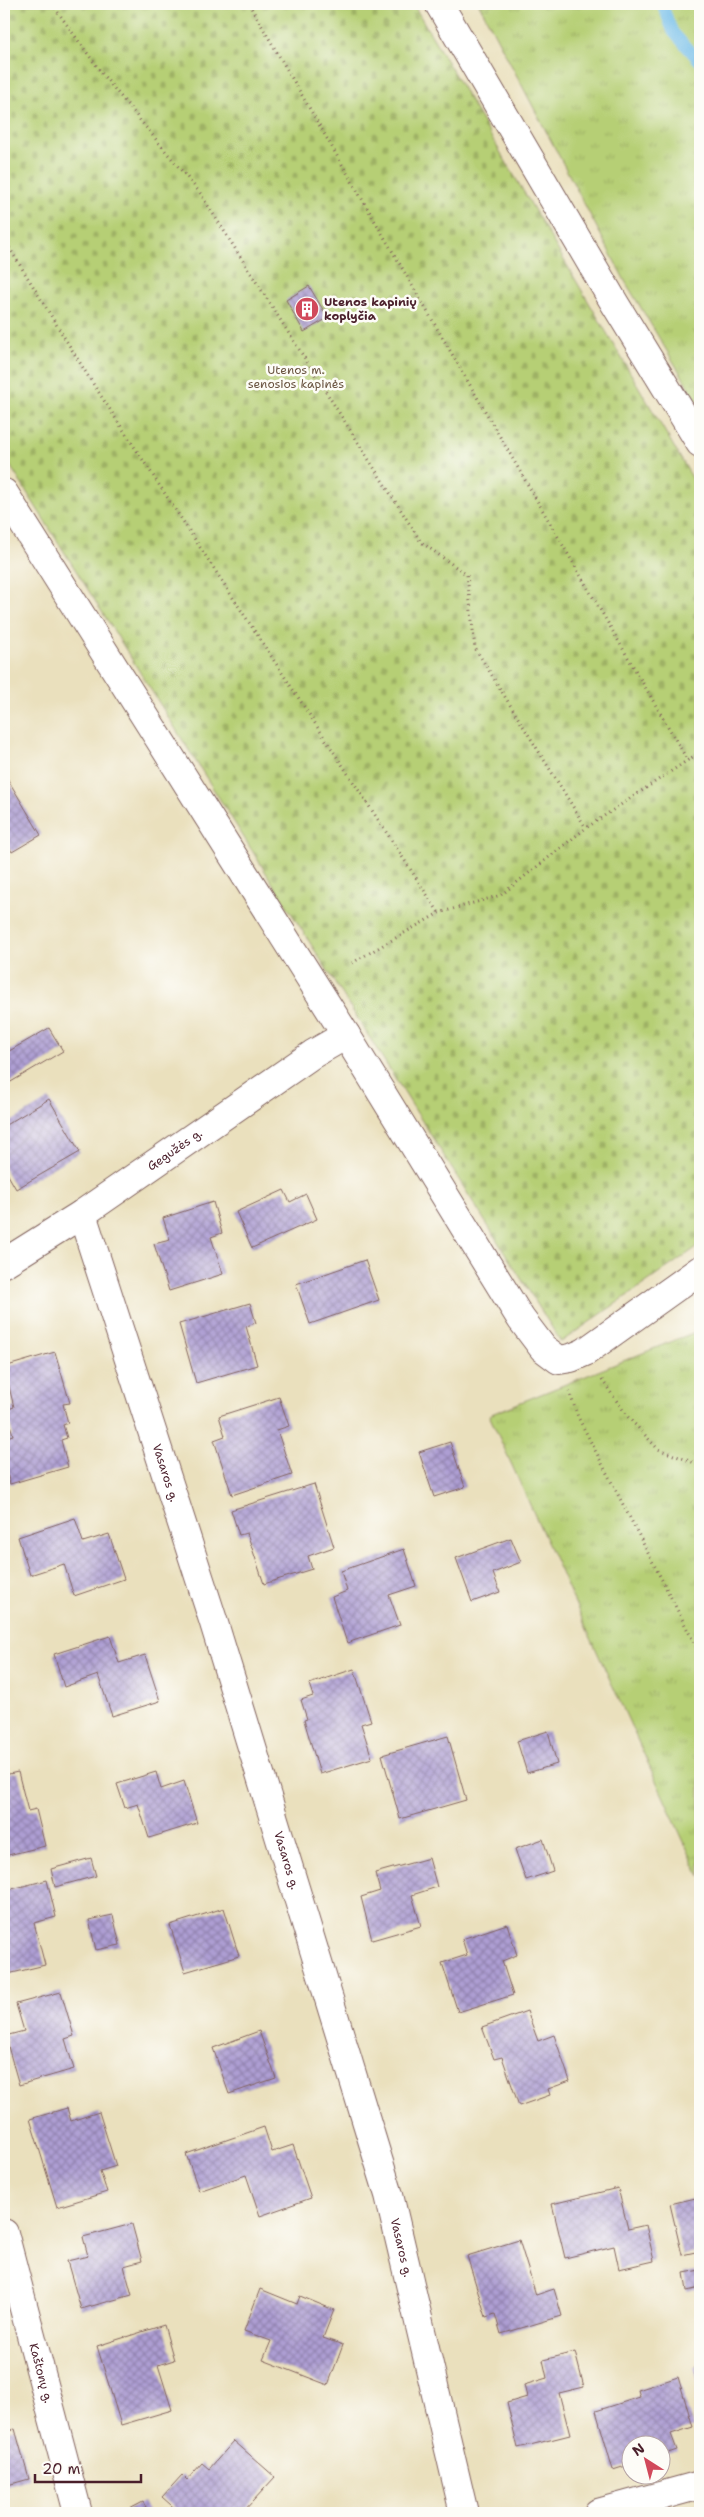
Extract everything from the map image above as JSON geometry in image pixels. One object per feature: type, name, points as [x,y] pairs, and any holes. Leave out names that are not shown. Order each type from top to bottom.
[{"type":"street","points":[[439,4],[615,304],[700,443]]},
{"type":"street","points":[[4,493],[346,1035],[521,1319],[543,1348],[559,1360],[571,1358],[584,1352],[700,1270]]},
{"type":"street","name":"Gegužės g.","points":[[4,1263],[82,1214],[313,1054],[346,1035]]},
{"type":"street","name":"Vasaros g.","points":[[82,1214],[213,1620],[389,2195],[464,2513]]},
{"type":"street","name":"Kaštonų g.","points":[[4,2233],[78,2513]]},
{"type":"street","points":[[610,2511],[700,2484]]},
{"type":"path","points":[[52,4],[103,75],[200,193],[421,542],[466,575],[475,648],[586,828]]},
{"type":"path","points":[[249,4],[688,762]]},
{"type":"path","points":[[4,239],[88,376],[439,912]]},
{"type":"path","points":[[352,962],[439,912],[500,895],[586,828],[688,762],[700,752]]},
{"type":"path","points":[[584,1352],[628,1416],[658,1449],[700,1465]]},
{"type":"path","points":[[559,1360],[578,1417],[613,1481],[700,1654]]},
{"type":"green space","name":"Utenos m. senosios kapinės","points":[[4,4],[413,4],[700,491],[700,1245],[561,1342],[4,456]]},
{"type":"green space","points":[[479,4],[700,4],[700,406],[626,283]]},
{"type":"green space","points":[[700,1330],[700,1877],[489,1415]]},
{"type":"building","name":"Utenos kapinių koplyčia","points":[[309,286],[328,318],[304,332],[286,300]]},
{"type":"building","points":[[4,773],[41,835],[12,852],[4,839]]},
{"type":"building","points":[[49,1028],[63,1051],[4,1086],[4,1054]]},
{"type":"building","points":[[49,1099],[80,1152],[16,1189],[4,1168],[4,1126]]},
{"type":"building","points":[[284,1190],[290,1202],[306,1194],[317,1219],[252,1248],[236,1212]]},
{"type":"building","points":[[213,1202],[222,1233],[211,1237],[223,1274],[169,1291],[154,1244],[170,1240],[163,1218]]},
{"type":"building","points":[[365,1260],[379,1300],[310,1324],[296,1284]]},
{"type":"building","points":[[250,1303],[256,1323],[246,1326],[257,1365],[196,1383],[179,1324]]},
{"type":"building","points":[[55,1352],[70,1403],[63,1404],[68,1423],[63,1425],[67,1438],[61,1440],[68,1467],[10,1484],[4,1463],[4,1438],[13,1435],[6,1410],[14,1407],[4,1367]]},
{"type":"building","points":[[279,1397],[289,1426],[277,1430],[292,1475],[232,1495],[214,1440],[225,1436],[219,1416]]},
{"type":"building","points":[[450,1442],[465,1487],[434,1497],[419,1452]]},
{"type":"building","points":[[314,1484],[334,1547],[308,1556],[312,1569],[264,1584],[247,1533],[239,1535],[231,1510]]},
{"type":"building","points":[[75,1518],[83,1542],[109,1534],[124,1579],[74,1596],[64,1564],[30,1575],[18,1537]]},
{"type":"building","points":[[511,1538],[521,1562],[493,1573],[500,1592],[472,1602],[456,1558]]},
{"type":"building","points":[[404,1549],[416,1586],[389,1595],[400,1625],[347,1643],[332,1597],[347,1591],[341,1571]]},
{"type":"building","points":[[110,1636],[119,1663],[145,1655],[160,1701],[112,1716],[98,1675],[64,1687],[54,1654]]},
{"type":"building","points":[[354,1669],[371,1721],[361,1724],[372,1758],[320,1774],[304,1720],[307,1719],[301,1700],[313,1696],[309,1684]]},
{"type":"building","points":[[548,1731],[557,1764],[527,1773],[517,1741]]},
{"type":"building","points":[[448,1736],[466,1800],[400,1819],[382,1755]]},
{"type":"building","points":[[18,1772],[28,1811],[36,1809],[45,1846],[4,1856],[4,1775]]},
{"type":"building","points":[[156,1772],[161,1789],[184,1781],[197,1823],[149,1838],[138,1804],[125,1808],[117,1784]]},
{"type":"building","points":[[543,1839],[553,1871],[526,1880],[515,1849]]},
{"type":"building","points":[[91,1858],[96,1876],[55,1887],[51,1869]]},
{"type":"building","points":[[429,1858],[437,1887],[412,1895],[421,1926],[372,1940],[361,1897],[380,1891],[375,1873]]},
{"type":"building","points":[[47,1880],[56,1917],[34,1923],[45,1965],[4,1975],[4,1891]]},
{"type":"building","points":[[224,1908],[239,1956],[185,1972],[170,1925]]},
{"type":"building","points":[[113,1915],[120,1945],[96,1950],[89,1920]]},
{"type":"building","points":[[507,1924],[517,1955],[502,1961],[513,1995],[458,2012],[442,1963],[467,1955],[462,1939]]},
{"type":"building","points":[[61,1992],[74,2036],[65,2039],[74,2069],[19,2085],[5,2036],[24,2031],[16,2004]]},
{"type":"building","points":[[527,2011],[538,2041],[554,2035],[570,2081],[548,2089],[550,2095],[519,2106],[502,2057],[494,2059],[482,2027]]},
{"type":"building","points":[[259,2031],[276,2078],[229,2094],[213,2048]]},
{"type":"building","points":[[67,2108],[71,2121],[99,2112],[116,2166],[100,2171],[107,2192],[57,2207],[30,2119]]},
{"type":"building","points":[[264,2127],[272,2152],[293,2145],[311,2198],[260,2216],[246,2175],[199,2191],[186,2154]]},
{"type":"building","points":[[618,2188],[628,2229],[646,2225],[654,2261],[619,2269],[614,2246],[565,2258],[552,2204]]},
{"type":"building","points":[[700,2197],[700,2251],[682,2255],[670,2204]]},
{"type":"building","points":[[132,2224],[142,2261],[124,2266],[132,2295],[81,2309],[67,2261],[88,2256],[83,2237]]},
{"type":"building","points":[[519,2240],[536,2295],[554,2289],[562,2316],[501,2334],[495,2314],[486,2317],[467,2256]]},
{"type":"building","points":[[700,2270],[700,2288],[687,2291],[684,2273]]},
{"type":"building","points":[[260,2289],[297,2304],[300,2296],[334,2310],[323,2338],[343,2345],[328,2385],[263,2360],[271,2341],[244,2331]]},
{"type":"building","points":[[164,2325],[174,2360],[158,2365],[172,2410],[121,2425],[97,2346]]},
{"type":"building","points":[[575,2352],[584,2387],[559,2393],[570,2435],[518,2448],[507,2403],[527,2397],[524,2385],[547,2378],[543,2360]]},
{"type":"building","points":[[700,2366],[700,2394],[699,2395],[694,2367]]},
{"type":"building","points":[[678,2377],[693,2427],[671,2434],[622,2434],[622,2467],[613,2470],[596,2411],[640,2397],[638,2390]]},
{"type":"building","points":[[15,2429],[29,2479],[4,2486],[4,2432]]},
{"type":"building","points":[[672,2437],[677,2450],[672,2452]]},
{"type":"building","points":[[234,2441],[275,2477],[242,2513],[180,2513],[162,2497],[182,2475],[187,2480],[202,2463],[209,2469]]},
{"type":"building","points":[[143,2502],[149,2513],[122,2513]]},
{"type":"waterway","points":[[662,4],[673,32],[700,62]]},
{"type":"place","name":"Utenos kapinių koplyčia","points":[[307,309]]}]
